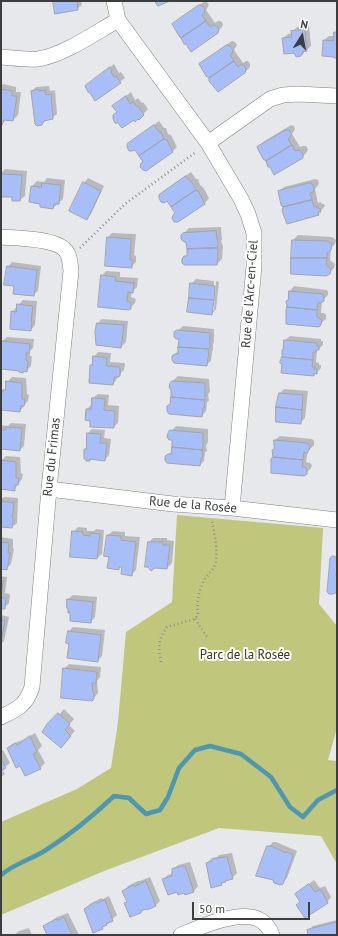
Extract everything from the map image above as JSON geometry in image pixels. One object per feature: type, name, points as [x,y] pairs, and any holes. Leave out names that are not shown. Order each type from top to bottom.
[{"type":"street","name":"Rue de l'Arc-en-Ciel","points":[[114,1],[118,20],[208,143],[246,209],[254,233],[254,266],[232,508]]},
{"type":"street","points":[[1,57],[24,60],[52,56],[118,20]]},
{"type":"street","points":[[208,143],[270,99],[283,95],[298,94],[337,96]]},
{"type":"street","points":[[1,237],[40,240],[56,244],[65,249],[70,259]]},
{"type":"street","name":"Rue du Frimas","points":[[1,717],[24,704],[32,687],[49,489],[71,270],[70,259]]},
{"type":"street","name":"Rue de la Rosée","points":[[49,489],[173,504],[232,508],[337,520]]},
{"type":"street","points":[[181,935],[195,929],[232,918],[246,916],[259,919],[266,925],[272,935]]},
{"type":"path","points":[[70,259],[125,204],[208,143]]},
{"type":"path","points":[[161,662],[158,647],[161,636],[167,627],[195,620],[198,615],[197,604],[199,591],[205,579],[215,566],[217,550],[209,507]]},
{"type":"path","points":[[195,620],[206,637]]},
{"type":"green space","name":"Parc de la Rosée","points":[[177,515],[323,528],[319,604],[337,626],[337,728],[328,760],[337,761],[337,864],[321,836],[219,828],[104,871],[1,915],[1,822],[77,789],[111,768],[118,722],[126,632],[172,602]]},
{"type":"building","points":[[53,1],[77,1],[78,10],[55,14]]},
{"type":"building","points":[[155,1],[170,1],[158,6]]},
{"type":"building","points":[[199,5],[203,6],[205,10],[202,15],[206,21],[181,38],[172,24]]},
{"type":"building","points":[[206,21],[210,27],[213,25],[219,29],[218,33],[191,52],[181,38]]},
{"type":"building","points":[[305,30],[307,51],[302,52],[303,54],[301,56],[296,57],[294,53],[284,54],[282,38],[292,37],[291,31]]},
{"type":"building","points":[[334,32],[337,32],[337,58],[322,56],[323,40],[333,41]]},
{"type":"building","points":[[227,45],[233,50],[230,55],[234,61],[209,78],[206,76],[199,64]]},
{"type":"building","points":[[234,61],[238,67],[240,65],[244,65],[246,69],[245,73],[218,92],[209,81],[209,78]]},
{"type":"building","points":[[110,67],[114,77],[116,76],[121,83],[95,101],[85,86]]},
{"type":"building","points":[[1,89],[12,91],[12,96],[17,96],[13,121],[4,120],[2,125],[1,124]]},
{"type":"building","points":[[45,90],[46,95],[51,94],[53,119],[44,121],[42,125],[37,126],[35,124],[31,91]]},
{"type":"building","points":[[126,96],[130,104],[133,102],[137,107],[138,106],[144,115],[139,120],[138,119],[135,122],[134,120],[122,128],[118,123],[115,123],[113,119],[113,115],[117,112],[112,106]]},
{"type":"building","points":[[154,125],[159,132],[161,132],[164,139],[139,156],[135,150],[129,151],[127,144]]},
{"type":"building","points":[[286,130],[289,130],[291,134],[288,139],[292,145],[266,161],[263,159],[257,147]]},
{"type":"building","points":[[164,139],[167,140],[173,152],[146,171],[143,170],[140,167],[141,163],[143,162],[139,156]]},
{"type":"building","points":[[292,145],[295,151],[301,151],[303,158],[274,175],[270,167],[268,167],[266,161]]},
{"type":"building","points":[[1,174],[22,175],[20,201],[12,201],[12,197],[1,197]]},
{"type":"building","points":[[186,176],[196,190],[171,207],[167,201],[164,203],[161,202],[159,195]]},
{"type":"building","points":[[83,182],[101,191],[87,220],[69,211]]},
{"type":"building","points":[[42,183],[61,185],[59,204],[54,204],[53,209],[40,207],[40,204],[29,202],[31,186],[41,187]]},
{"type":"building","points":[[310,183],[313,185],[314,189],[313,192],[310,193],[312,200],[283,207],[281,205],[278,191]]},
{"type":"building","points":[[196,190],[205,204],[178,222],[174,222],[172,218],[175,213],[171,207]]},
{"type":"building","points":[[312,200],[314,207],[316,206],[317,208],[320,208],[321,212],[318,212],[319,215],[287,224],[282,211],[283,207]]},
{"type":"building","points":[[216,231],[217,248],[187,249],[186,242],[181,239],[181,235],[183,233]]},
{"type":"building","points":[[107,237],[131,239],[130,260],[132,260],[132,268],[105,266]]},
{"type":"building","points":[[292,240],[327,241],[332,244],[331,250],[327,253],[327,258],[291,258]]},
{"type":"building","points":[[217,248],[217,265],[184,265],[182,263],[184,256],[187,256],[187,249]]},
{"type":"building","points":[[291,258],[327,258],[326,265],[331,269],[330,274],[326,276],[291,274]]},
{"type":"building","points":[[7,266],[37,270],[34,296],[13,294],[14,286],[4,285]]},
{"type":"building","points":[[101,275],[116,277],[115,281],[134,283],[133,293],[128,292],[127,301],[131,303],[131,309],[98,307]]},
{"type":"building","points":[[190,283],[215,286],[214,300],[189,298]]},
{"type":"building","points":[[289,291],[322,294],[324,301],[318,303],[317,310],[287,307],[286,301],[288,300]]},
{"type":"building","points":[[189,298],[214,300],[212,315],[187,312]]},
{"type":"building","points":[[17,304],[33,306],[31,331],[10,329],[11,311],[16,312]]},
{"type":"building","points":[[287,307],[317,310],[317,317],[322,320],[321,325],[319,327],[286,324]]},
{"type":"building","points":[[97,323],[124,325],[121,348],[96,345],[95,332]]},
{"type":"building","points":[[177,330],[210,333],[210,347],[208,349],[178,347],[179,339],[174,337],[174,332]]},
{"type":"building","points":[[284,340],[317,343],[319,350],[313,352],[313,360],[282,357]]},
{"type":"building","points":[[1,341],[30,344],[29,353],[26,353],[26,360],[28,361],[27,372],[23,371],[23,373],[19,371],[1,369]]},
{"type":"building","points":[[178,347],[208,349],[209,356],[207,366],[174,363],[172,356],[178,354]]},
{"type":"building","points":[[93,356],[107,358],[106,366],[119,367],[120,376],[114,377],[113,385],[89,383],[90,365],[92,365]]},
{"type":"building","points":[[282,357],[313,360],[312,367],[317,369],[317,374],[314,373],[314,376],[281,373],[282,364],[280,363]]},
{"type":"building","points":[[6,381],[22,383],[22,399],[25,399],[24,406],[21,406],[20,412],[1,410],[2,390],[5,390]]},
{"type":"building","points":[[172,381],[205,383],[204,400],[171,397],[171,390],[169,387]]},
{"type":"building","points":[[279,393],[303,395],[302,410],[276,407]]},
{"type":"building","points":[[171,397],[204,400],[205,407],[203,408],[202,417],[169,414],[167,411],[167,406],[170,404]]},
{"type":"building","points":[[92,398],[105,399],[104,410],[115,411],[114,428],[90,427],[90,421],[85,420],[86,409],[91,409]]},
{"type":"building","points":[[276,407],[302,410],[301,424],[276,422]]},
{"type":"building","points":[[6,427],[22,428],[20,451],[1,449],[1,430],[5,430]]},
{"type":"building","points":[[170,430],[203,433],[202,450],[172,447],[172,440],[169,440],[167,437]]},
{"type":"building","points":[[87,433],[101,434],[100,443],[107,443],[105,461],[90,459],[90,461],[86,461],[86,459],[84,459]]},
{"type":"building","points":[[274,440],[307,443],[310,446],[307,453],[304,452],[303,460],[273,457],[272,450],[274,449]]},
{"type":"building","points":[[172,447],[202,450],[203,456],[201,458],[200,466],[167,463],[165,456],[171,454]]},
{"type":"building","points":[[273,457],[303,460],[302,467],[305,467],[307,474],[304,476],[271,473],[271,459]]},
{"type":"building","points":[[1,460],[16,462],[16,478],[19,478],[18,485],[15,485],[15,491],[1,489]]},
{"type":"building","points":[[1,501],[14,503],[12,528],[1,527]]},
{"type":"building","points":[[72,531],[83,532],[83,535],[90,536],[90,533],[100,534],[97,559],[70,557]]},
{"type":"building","points":[[107,535],[121,536],[121,540],[136,542],[132,576],[121,574],[122,567],[119,567],[119,570],[107,568],[109,557],[104,556]]},
{"type":"building","points":[[1,542],[9,543],[8,553],[10,553],[7,570],[1,569]]},
{"type":"building","points":[[148,542],[163,542],[163,545],[170,545],[167,569],[155,568],[151,571],[148,567],[145,567]]},
{"type":"building","points":[[333,556],[337,557],[337,592],[329,594],[327,592],[330,558]]},
{"type":"building","points":[[1,581],[3,581],[1,598]]},
{"type":"building","points":[[1,598],[6,598],[5,609],[1,609]]},
{"type":"building","points":[[67,599],[93,602],[91,623],[70,621],[70,613],[68,613],[67,608]]},
{"type":"building","points":[[1,620],[5,621],[1,641]]},
{"type":"building","points":[[68,631],[101,635],[98,662],[67,658],[69,644],[66,643]]},
{"type":"building","points":[[63,668],[97,672],[96,683],[92,683],[94,699],[92,701],[61,698]]},
{"type":"building","points":[[58,713],[70,724],[65,730],[71,736],[61,748],[42,732],[47,724]]},
{"type":"building","points":[[30,736],[37,752],[33,754],[41,769],[25,776],[20,766],[16,768],[7,748],[16,743],[17,745]]},
{"type":"building","points":[[1,759],[6,768],[1,771]]},
{"type":"building","points":[[267,846],[271,846],[286,853],[287,852],[293,856],[283,884],[280,885],[274,883],[273,880],[256,876]]},
{"type":"building","points":[[227,857],[233,879],[221,883],[222,885],[211,888],[206,863],[212,861],[213,859]]},
{"type":"building","points":[[185,866],[194,892],[185,895],[184,893],[178,895],[177,892],[168,895],[162,879],[172,876],[172,869]]},
{"type":"building","points":[[146,881],[156,906],[141,911],[141,913],[130,917],[124,903],[127,902],[122,891],[133,885],[135,886]]},
{"type":"building","points":[[309,884],[315,892],[321,890],[328,903],[305,918],[296,905],[300,902],[295,894]]},
{"type":"building","points":[[105,900],[113,921],[102,927],[103,929],[93,933],[84,909],[95,902],[97,903]]},
{"type":"building","points":[[64,917],[72,935],[47,935],[43,926],[56,919],[58,920]]},
{"type":"building","points":[[337,922],[337,935],[308,935],[307,930]]},
{"type":"waterway","points":[[1,875],[55,844],[98,811],[114,796],[129,798],[146,814],[160,810],[168,797],[179,768],[195,750],[210,746],[241,754],[271,777],[290,807],[303,817],[318,800],[337,790]]}]
